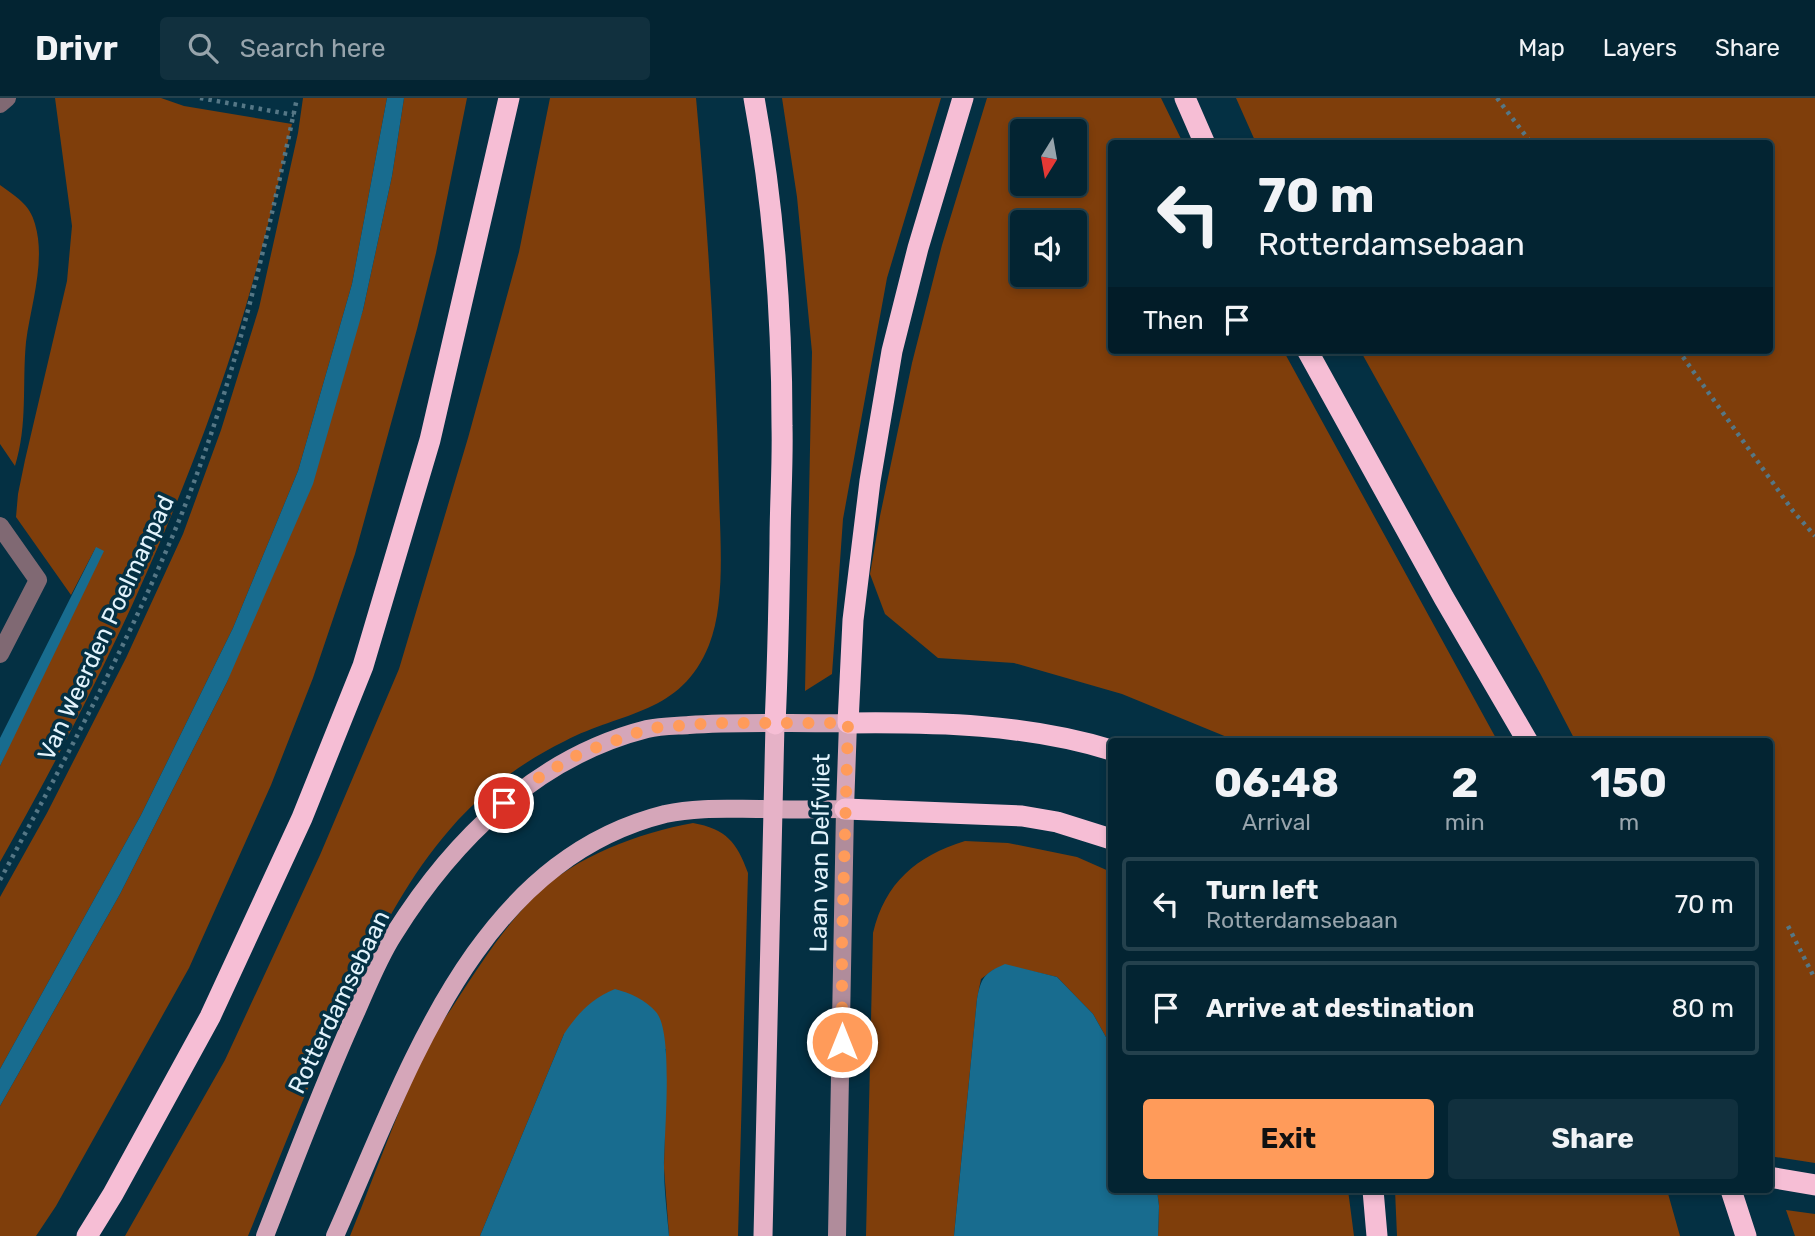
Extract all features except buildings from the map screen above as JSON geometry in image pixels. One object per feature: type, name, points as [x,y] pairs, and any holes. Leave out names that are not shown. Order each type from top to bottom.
[{"type":"highway","points":[[87,1236],[113,1194],[210,1017],[302,818],[363,666],[430,440],[509,98]]},
{"type":"highway","points":[[754,98],[764,152],[776,256],[780,352],[780,617],[775,724]]},
{"type":"highway","points":[[963,98],[918,248],[892,351],[870,481],[853,620],[848,723],[991,727],[1061,736],[1108,749]]},
{"type":"highway","points":[[1185,98],[1203,140]]},
{"type":"highway","points":[[1309,354],[1444,598],[1526,738]]},
{"type":"highway","name":"Laan van Delfvliet","points":[[763,1236],[775,724]]},
{"type":"highway","points":[[845,809],[1022,816],[1057,822],[1108,838]]},
{"type":"highway","points":[[1773,1178],[1815,1185]]},
{"type":"highway","points":[[1373,1193],[1377,1236]]},
{"type":"highway","points":[[1732,1193],[1746,1236]]},
{"type":"main road","name":"Rotterdamsebaan","points":[[265,1236],[324,1081],[393,935],[446,863],[504,803],[541,776],[581,753],[616,738],[650,728],[712,723],[848,723]]},
{"type":"main road","name":"Laan van Delfvliet","points":[[837,1236],[848,723]]},
{"type":"main road","points":[[335,1236],[387,1116],[439,1009],[474,954],[508,909],[542,877],[620,828],[666,814],[696,809],[845,809]]},
{"type":"street","points":[[0,104],[7,98]]},
{"type":"street","points":[[0,526],[38,580],[0,654]]},
{"type":"path","points":[[200,98],[294,115]]},
{"type":"path","name":"Van Weerden Poelmanpad","points":[[0,880],[133,625],[174,533],[212,430],[247,318],[297,98]]},
{"type":"path","points":[[1497,98],[1529,140]]},
{"type":"path","points":[[1681,354],[1793,512],[1815,536]]},
{"type":"path","points":[[1787,926],[1815,979]]},
{"type":"shaded area","points":[[55,98],[161,98],[184,106],[292,124],[234,345],[186,478],[130,610],[99,674],[0,862],[0,766],[96,547],[71,595],[16,517],[25,460],[67,281],[72,226]]},
{"type":"shaded area","points":[[303,98],[387,98],[352,284],[298,471],[233,628],[141,815],[0,1069],[0,897],[47,813],[126,658],[183,534],[221,430],[259,308],[298,133]]},
{"type":"shaded area","points":[[404,98],[467,98],[436,253],[417,329],[355,554],[313,678],[271,785],[189,968],[56,1206],[36,1236],[0,1236],[0,1106],[120,894],[227,682],[363,310],[392,176]]},
{"type":"shaded area","points":[[550,98],[696,98],[711,295],[721,549],[718,610],[709,645],[697,668],[683,685],[666,698],[648,708],[586,731],[535,757],[482,797],[442,838],[404,893],[345,1004],[248,1236],[125,1236],[225,1060],[320,855],[399,669],[468,438],[519,252]]},
{"type":"shaded area","points":[[782,98],[941,98],[887,278],[843,519],[832,674],[805,691],[812,352],[797,197]]},
{"type":"shaded area","points":[[987,98],[1161,98],[1182,140],[1108,140],[1108,354],[1285,354],[1496,738],[1229,738],[1122,694],[1014,663],[938,658],[885,614],[870,574],[912,363],[942,245]]},
{"type":"shaded area","points":[[1236,98],[1815,98],[1815,1163],[1773,1157],[1773,738],[1574,738],[1362,354],[1773,354],[1773,140],[1255,140]]},
{"type":"shaded area","points":[[0,185],[30,211],[38,238],[39,253],[26,342],[22,435],[15,466],[0,444]]},
{"type":"shaded area","points":[[693,823],[714,829],[729,839],[748,873],[738,1236],[669,1236],[664,1168],[666,1049],[564,1034],[480,1236],[350,1236],[429,1043],[513,921],[551,882],[588,858],[651,833]]},
{"type":"shaded area","points":[[965,841],[1008,843],[1077,857],[1108,871],[1108,1041],[1093,1014],[1057,977],[1005,965],[981,979],[954,1236],[866,1236],[873,933],[878,915],[894,886],[918,864],[947,847]]},
{"type":"shaded area","points":[[1157,1193],[1348,1193],[1354,1236],[1158,1236]]},
{"type":"shaded area","points":[[1395,1193],[1668,1193],[1680,1236],[1397,1236]]},
{"type":"shaded area","points":[[1786,1210],[1815,1214],[1815,1236],[1795,1236]]},
{"type":"water","points":[[387,98],[404,98],[392,176],[363,310],[313,484],[227,682],[120,894],[0,1106],[0,1069],[141,815],[233,628],[298,471],[352,284]]},
{"type":"water","points":[[96,547],[104,551],[0,766],[0,738]]},
{"type":"water","points":[[1005,964],[1057,977],[1093,1014],[1108,1041],[1108,1193],[1157,1193],[1158,1236],[954,1236],[977,999],[980,986],[992,970]]},
{"type":"water","points":[[615,989],[647,1004],[656,1012],[662,1023],[666,1061],[664,1166],[669,1236],[480,1236],[564,1034],[586,1007]]},
{"type":"route","points":[[504,803],[541,776],[581,753],[616,738],[650,728],[712,723],[848,723],[842,1042]]}]
